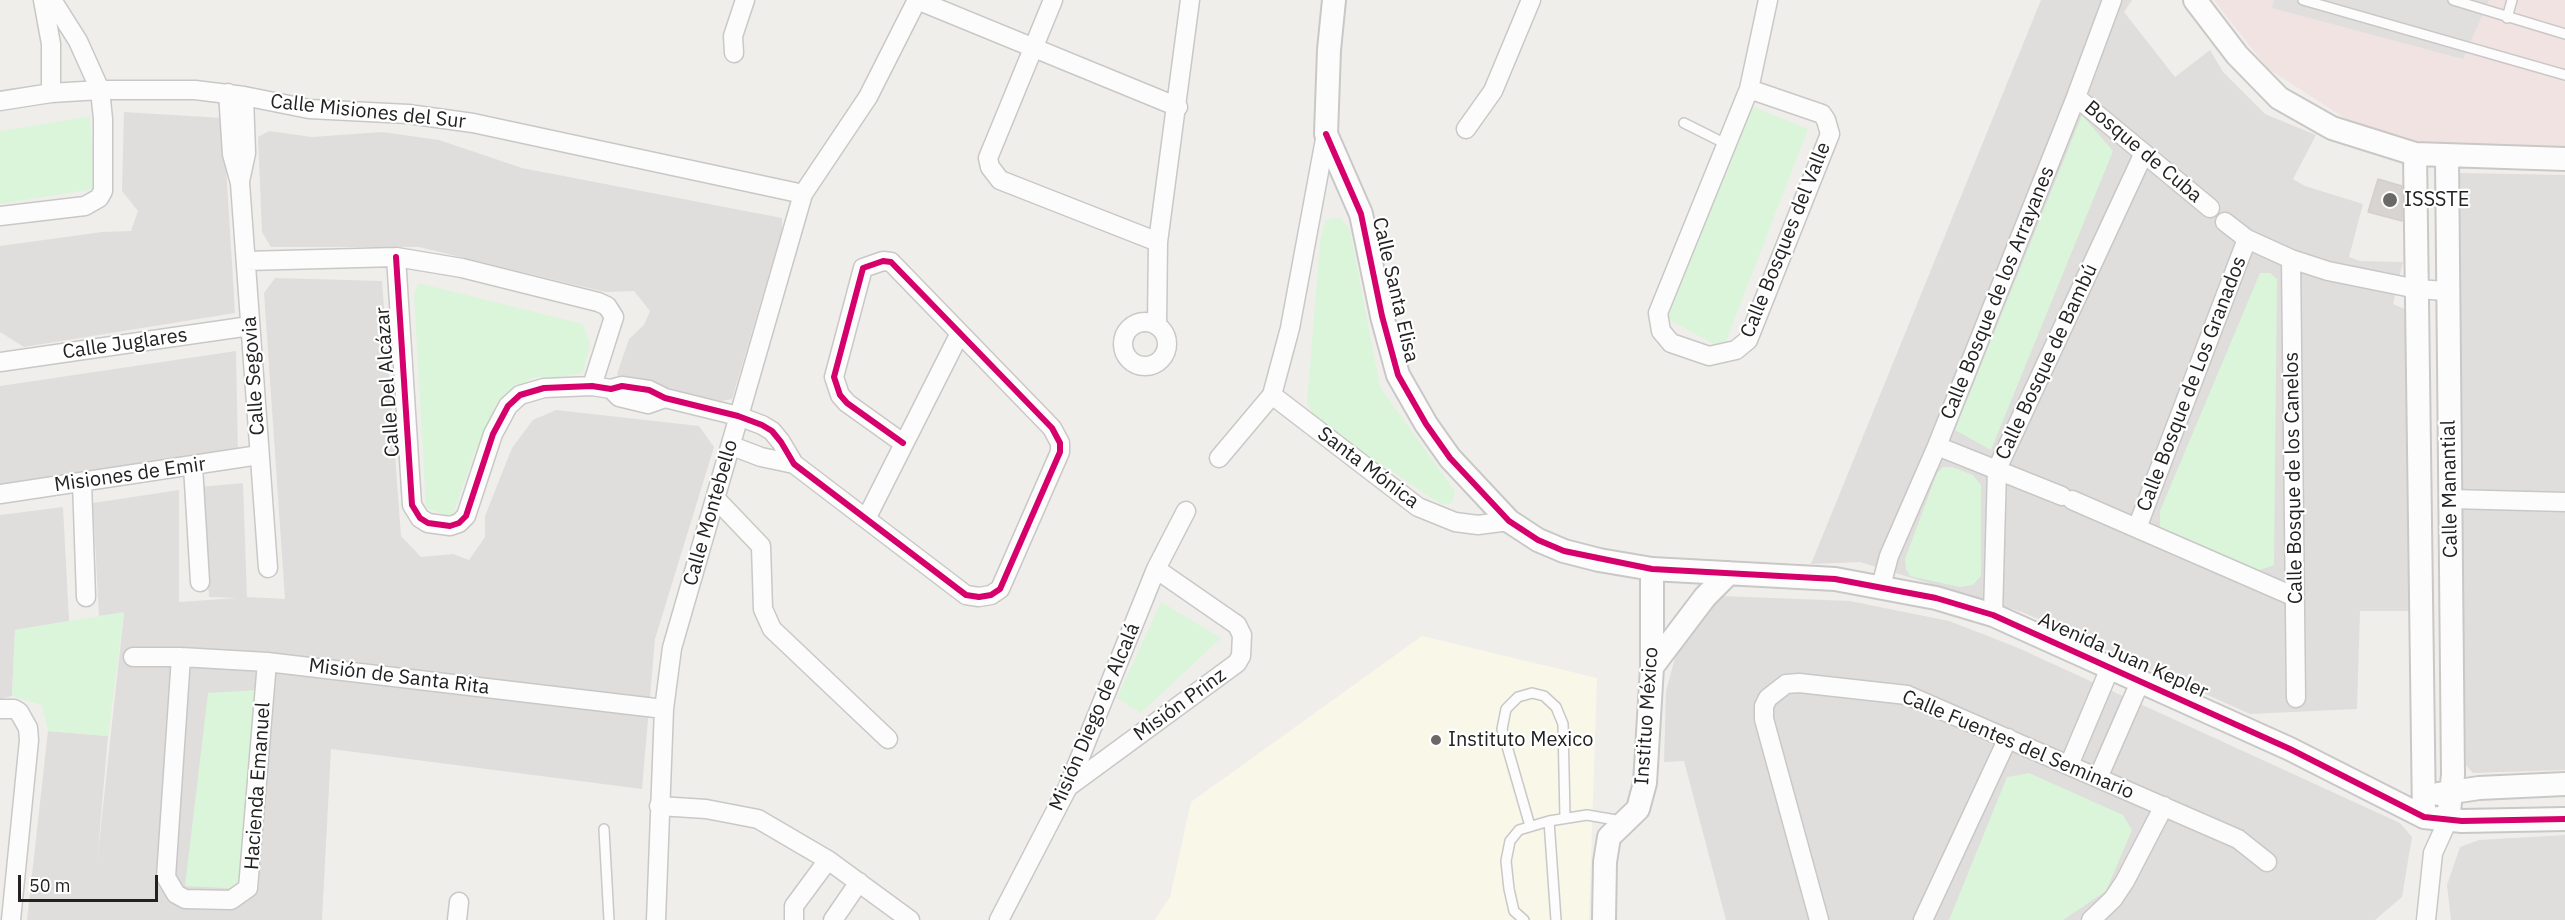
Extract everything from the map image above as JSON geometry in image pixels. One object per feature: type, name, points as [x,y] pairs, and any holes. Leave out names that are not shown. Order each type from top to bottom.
[{"type":"street","points":[[43,0],[51,44],[51,93]]},
{"type":"street","points":[[0,216],[84,206],[99,198],[103,191],[103,119],[100,90],[78,41],[52,0]]},
{"type":"street","points":[[734,53],[733,36],[745,0]]},
{"type":"street","points":[[917,0],[1178,107]]},
{"type":"street","name":"Calle Montebello","points":[[656,920],[664,709],[672,648],[803,194],[868,97],[917,0]]},
{"type":"street","points":[[1053,0],[1036,47],[988,158],[993,173],[1000,180],[1158,242]]},
{"type":"street","points":[[1157,325],[1158,242],[1178,107],[1190,0]]},
{"type":"street","points":[[1219,458],[1272,395],[1290,328],[1326,134],[1329,50],[1334,0]]},
{"type":"street","points":[[1466,129],[1493,91],[1532,0]]},
{"type":"street","name":"Calle Bosques del Valle","points":[[1749,89],[1822,114],[1830,134],[1748,340],[1736,350],[1709,356],[1671,343],[1661,330],[1658,313],[1749,89],[1768,0]]},
{"type":"street","name":"Calle Bosque de los Arrayanes","points":[[1881,586],[1889,556],[1937,446],[2076,97],[2112,0]]},
{"type":"street","points":[[2194,0],[2237,55],[2279,98],[2332,128],[2415,154],[2447,158],[2565,159]]},
{"type":"street","points":[[51,44],[78,41]]},
{"type":"street","name":"Calle Misiones del Sur","points":[[0,101],[51,93],[100,90],[145,89],[236,94],[309,109],[408,114],[473,123],[803,194]]},
{"type":"street","name":"Calle Segovia","points":[[236,94],[232,154],[240,183],[268,568]]},
{"type":"street","name":"Bosque de Cuba","points":[[2076,97],[2143,155],[2210,208]]},
{"type":"street","name":"Calle Santa Elisa","points":[[1326,134],[1361,214],[1382,315],[1398,375],[1426,424],[1450,458],[1509,521],[1538,540],[1564,551],[1652,569]]},
{"type":"street","name":"Calle Manantial","points":[[2415,154],[2424,807]]},
{"type":"street","name":"Calle Bosque de Bambú","points":[[1993,615],[1997,470],[2143,155]]},
{"type":"street","name":"Calle Manantial","points":[[2447,158],[2446,291],[2451,499],[2451,792],[2448,820]]},
{"type":"street","points":[[2225,222],[2247,239],[2291,259],[2328,271],[2417,289],[2446,291]]},
{"type":"street","name":"Calle Bosque de Los Granados","points":[[2137,528],[2247,239]]},
{"type":"street","points":[[246,261],[320,257],[396,257],[462,268],[598,302],[611,311],[613,326],[592,386],[611,389],[619,397],[648,404],[665,398],[738,416],[772,431],[794,464],[966,595],[979,597],[991,595],[1000,589],[1060,452],[1060,443],[1052,428],[959,335],[891,262],[872,264],[863,268],[834,377],[836,386],[847,403],[903,443]]},
{"type":"street","name":"Calle Del Alcázar","points":[[396,257],[412,505],[420,518],[441,527],[459,523],[466,516],[493,434],[508,406],[520,395],[544,388],[592,386]]},
{"type":"street","name":"Calle Bosque de los Canelos","points":[[2291,259],[2296,698]]},
{"type":"street","name":"Calle Juglares","points":[[0,362],[250,326]]},
{"type":"street","points":[[866,519],[959,335]]},
{"type":"street","name":"Santa Mónica","points":[[1272,395],[1418,507],[1455,522],[1478,525],[1509,521]]},
{"type":"street","points":[[732,446],[761,457],[794,464]]},
{"type":"street","points":[[1937,446],[2067,498],[2295,597]]},
{"type":"street","name":"Misiones de Emir","points":[[0,494],[259,455]]},
{"type":"street","points":[[193,466],[200,582]]},
{"type":"street","points":[[82,482],[86,597]]},
{"type":"street","points":[[716,499],[761,546],[763,609],[772,629],[888,739]]},
{"type":"street","points":[[2420,500],[2565,501]]},
{"type":"street","name":"Misión Diego de Alcalá","points":[[999,920],[1068,787],[1156,569],[1185,511]]},
{"type":"street","name":"Misión Prinz","points":[[1068,787],[1237,663],[1241,656],[1242,634],[1237,625],[1156,569]]},
{"type":"street","name":"Avenida Juan Kepler","points":[[1652,569],[1835,579],[1936,598],[1993,615],[2290,748],[2396,801],[2424,807],[2448,820],[2565,819]]},
{"type":"street","name":"Instituo México","points":[[1604,920],[1606,848],[1613,832],[1627,822],[1638,808],[1645,783],[1652,667],[1652,569]]},
{"type":"street","points":[[1652,667],[1705,597],[1729,573]]},
{"type":"street","name":"Misión de Santa Rita","points":[[133,657],[267,662],[664,709]]},
{"type":"street","name":"Hacienda Emanuel","points":[[181,657],[166,878],[176,894],[185,899],[231,900],[244,893],[250,883],[267,662]]},
{"type":"street","points":[[2069,765],[2110,668]]},
{"type":"street","points":[[2098,778],[2140,682]]},
{"type":"street","name":"Calle Fuentes del Seminario","points":[[1819,920],[1764,719],[1764,706],[1768,698],[1786,684],[1799,683],[1907,695],[2238,839],[2267,862]]},
{"type":"street","points":[[0,709],[14,709],[19,712],[28,728],[29,740],[9,868],[11,920]]},
{"type":"street","points":[[1923,920],[2008,738]]},
{"type":"street","points":[[2427,920],[2433,853],[2424,807],[2451,792],[2565,784]]},
{"type":"street","points":[[2091,920],[2113,899],[2125,881],[2164,806]]},
{"type":"street","points":[[659,807],[716,810],[758,819],[828,860],[910,920]]},
{"type":"street","points":[[2433,853],[2448,820]]},
{"type":"street","points":[[795,920],[794,906],[828,860]]},
{"type":"street","points":[[833,920],[859,882]]},
{"type":"lane","points":[[2303,0],[2565,75]]},
{"type":"lane","points":[[2453,0],[2565,34]]},
{"type":"lane","points":[[2507,18],[2512,0]]},
{"type":"lane","points":[[1684,123],[1726,144]]},
{"type":"lane","points":[[1530,826],[1502,729],[1506,709],[1518,697],[1532,693],[1544,696],[1556,707],[1563,724],[1565,818]]},
{"type":"lane","points":[[1524,920],[1514,910],[1506,861],[1513,835],[1530,826],[1587,815],[1627,822]]},
{"type":"lane","points":[[1549,821],[1556,920]]},
{"type":"lane","points":[[604,829],[609,920]]},
{"type":"shaded area","points":[[2041,0],[2132,0],[2124,12],[2175,77],[2210,50],[2223,72],[2265,114],[2316,135],[2293,179],[2305,186],[2363,204],[2349,257],[2360,261],[2403,262],[2393,304],[2405,309],[2411,611],[2360,611],[2357,709],[2250,714],[2022,612],[1860,562],[1811,564]]},
{"type":"shaded area","points":[[2214,0],[2565,0],[2565,153],[2379,140],[2267,68]]},
{"type":"shaded area","points":[[2274,0],[2489,0],[2463,59],[2272,8]]},
{"type":"shaded area","points":[[124,112],[223,118],[235,313],[24,347],[0,332],[0,246],[102,232],[131,231],[138,211],[122,191]]},
{"type":"shaded area","points":[[269,131],[312,137],[382,132],[439,140],[522,168],[782,218],[782,230],[732,399],[721,401],[626,386],[617,374],[629,339],[644,325],[650,311],[634,291],[605,292],[419,247],[271,247],[262,232],[258,137]]},
{"type":"shaded area","points":[[2460,173],[2565,175],[2565,770],[2473,773],[2466,765],[2456,183]]},
{"type":"shaded area","points":[[275,278],[382,281],[401,536],[421,557],[453,554],[469,560],[485,537],[485,516],[512,448],[533,420],[556,410],[699,426],[714,447],[655,639],[642,789],[331,749],[322,920],[27,920],[48,731],[108,736],[97,862],[124,613],[99,616],[93,503],[179,490],[179,602],[237,598],[209,597],[200,487],[243,483],[247,597],[285,599],[264,293]]},
{"type":"shaded area","points":[[236,351],[238,455],[0,485],[0,386]]},
{"type":"shaded area","points":[[63,507],[69,621],[15,630],[12,696],[0,699],[0,515]]},
{"type":"shaded area","points":[[1723,596],[1850,601],[1949,621],[2016,647],[2400,823],[2412,837],[2402,897],[2375,920],[1726,920],[1684,761],[1664,762],[1666,691],[1675,658],[1703,616]]},
{"type":"shaded area","name":"Instituto Mexico","points":[[1422,636],[1597,678],[1589,920],[1155,920],[1170,897],[1191,802]]},
{"type":"shaded area","points":[[2565,835],[2565,920],[2451,920],[2447,885],[2460,847],[2479,840]]},
{"type":"green space","points":[[1749,105],[1808,129],[1723,349],[1666,318]]},
{"type":"green space","points":[[2082,115],[2113,151],[1991,450],[1955,430]]},
{"type":"green space","points":[[90,116],[94,189],[0,204],[0,131]]},
{"type":"green space","points":[[1340,217],[1350,230],[1380,387],[1455,491],[1452,503],[1441,504],[1316,421],[1307,403],[1320,242],[1325,221]]},
{"type":"green space","points":[[2260,273],[2270,273],[2277,279],[2274,565],[2254,572],[2160,528],[2160,511]]},
{"type":"green space","points":[[418,283],[583,324],[590,344],[583,373],[558,377],[533,377],[498,401],[475,452],[452,517],[426,508],[414,295]]},
{"type":"green space","points":[[1943,467],[1952,467],[1973,475],[1981,485],[1981,576],[1973,585],[1960,587],[1910,576],[1906,569],[1905,559],[1937,473]]},
{"type":"green space","points":[[1161,602],[1221,638],[1141,713],[1117,698]]},
{"type":"green space","points":[[124,612],[108,736],[48,731],[42,705],[12,696],[15,630]]},
{"type":"green space","points":[[257,690],[243,889],[185,886],[208,693]]},
{"type":"green space","points":[[2029,773],[2123,815],[2132,830],[2106,891],[2063,920],[1949,920],[2007,777]]},
{"type":"building","name":"ISSSTE","points":[[2378,179],[2402,186],[2402,221],[2368,212]]},
{"type":"cycle path","points":[[1326,134],[1361,214],[1382,316],[1398,375],[1426,424],[1450,458],[1509,521],[1538,540],[1564,551],[1652,569],[1835,579],[1936,598],[1993,615],[2290,749],[2424,817],[2462,821],[2565,819]]},
{"type":"cycle path","points":[[396,257],[412,505],[420,518],[428,523],[450,526],[459,523],[466,516],[493,434],[508,406],[520,395],[544,388],[592,386],[611,389],[622,386],[649,390],[665,398],[738,416],[762,425],[772,431],[794,464],[966,595],[979,597],[991,595],[1000,589],[1060,452],[1060,443],[1052,428],[891,262],[883,261],[863,268],[834,377],[840,395],[847,403],[903,443]]},
{"type":"place","name":"ISSSTE","points":[[2390,200]]},
{"type":"place","name":"Instituto Mexico","points":[[1436,740]]}]
